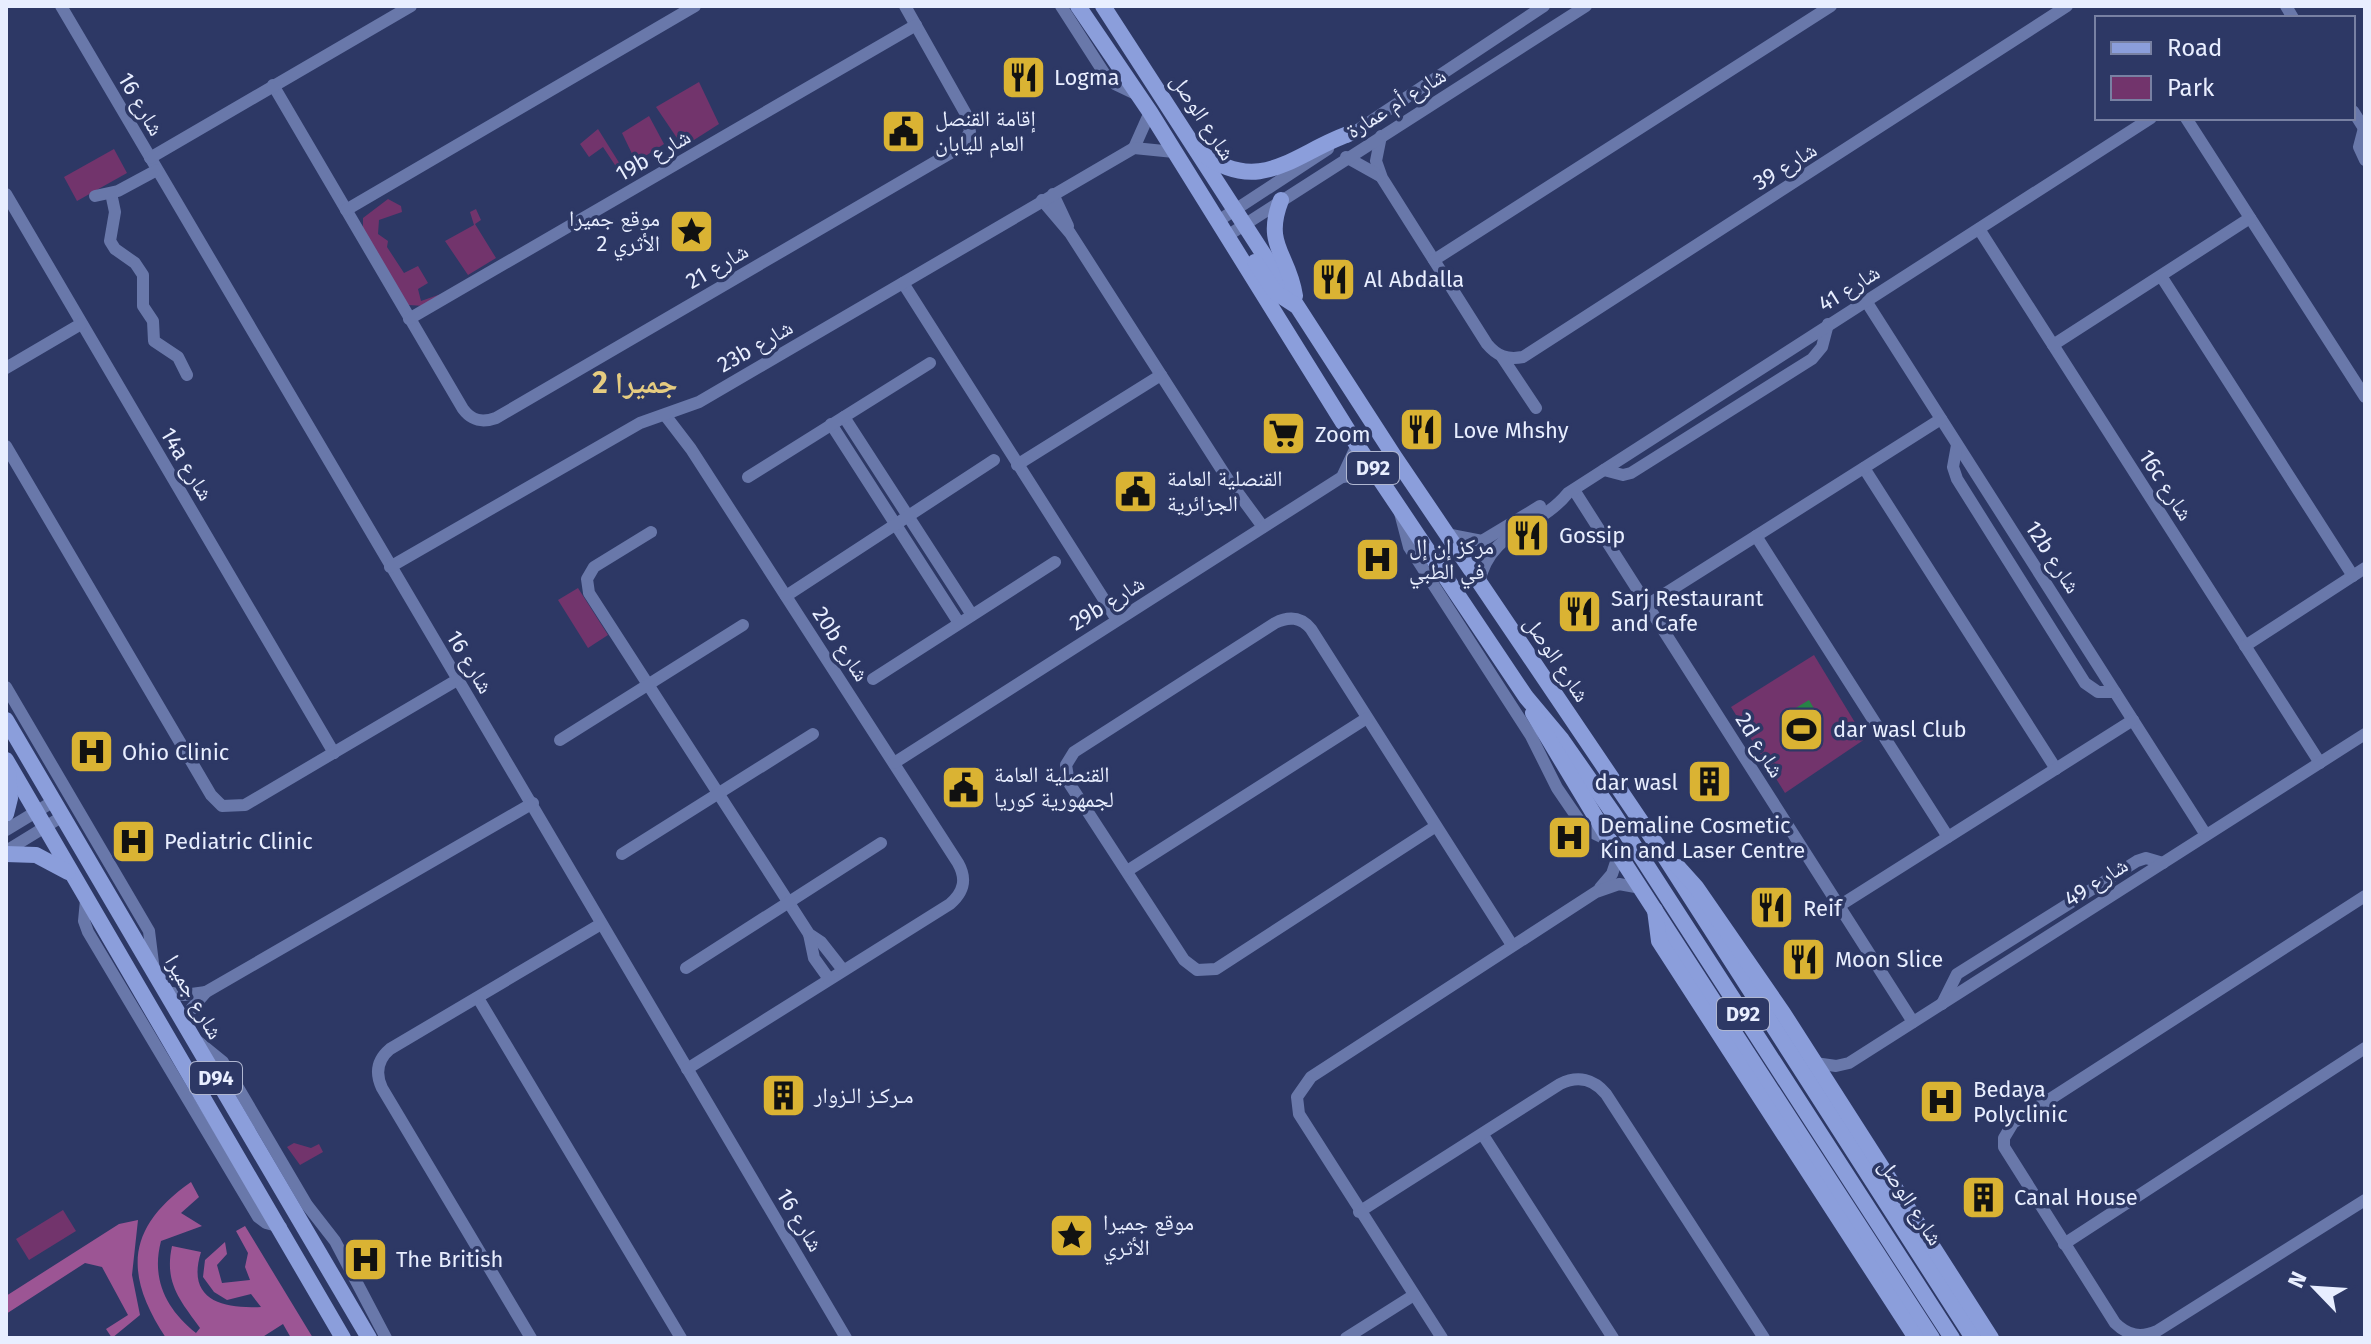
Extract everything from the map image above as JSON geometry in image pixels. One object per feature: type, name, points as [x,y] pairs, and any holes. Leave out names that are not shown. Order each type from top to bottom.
[{"type":"main road","name":"شارع الوصل","points":[[1078,6],[1150,112],[1357,445],[1526,697],[1562,740],[1613,813],[1952,1337]]},
{"type":"main road","name":"شارع الوصل","points":[[1104,7],[1446,533],[1661,851],[1969,1332]]},
{"type":"main road","points":[[1196,149],[1231,168],[1261,173],[1280,168],[1328,141],[1354,132]]},
{"type":"main road","points":[[1281,200],[1273,237],[1292,279],[1297,305]]},
{"type":"main road","points":[[1226,234],[1240,239],[1275,292],[1297,305]]},
{"type":"main road","name":"شارع الوصل","points":[[1526,697],[1550,745],[1614,847],[1932,1338]]},
{"type":"main road","name":"شارع جميرا","points":[[6,720],[369,1338]]},
{"type":"main road","points":[[6,761],[10,798],[6,814]]},
{"type":"main road","name":"شارع جميرا","points":[[6,761],[281,1227],[343,1338]]},
{"type":"main road","points":[[1661,851],[1696,887],[1815,1063],[1991,1338]]},
{"type":"main road","points":[[6,853],[36,855],[70,873]]},
{"type":"main road","points":[[1655,908],[1655,928],[1659,941],[1916,1338]]},
{"type":"street","name":"شارع 16","points":[[61,6],[846,1338]]},
{"type":"street","points":[[95,196],[111,193],[273,85],[411,6]]},
{"type":"street","points":[[346,210],[695,6]]},
{"type":"street","points":[[905,6],[916,25]]},
{"type":"street","name":"شارع الوصل","points":[[1061,6],[1106,76],[1138,95]]},
{"type":"street","name":"شارع أم عمارة","points":[[1226,234],[1242,216],[1354,132],[1544,6]]},
{"type":"street","name":"شارع أم عمارة","points":[[1242,216],[1281,200],[1586,6]]},
{"type":"street","points":[[1434,260],[1831,6]]},
{"type":"street","name":"شارع 39","points":[[1502,357],[1523,357],[2067,6]]},
{"type":"street","name":"شارع 21","points":[[409,319],[463,409],[476,420],[496,418],[959,148],[970,132],[967,116],[916,25]]},
{"type":"street","name":"19b شارع","points":[[409,319],[916,25]]},
{"type":"street","points":[[273,85],[409,319]]},
{"type":"street","points":[[1150,112],[1134,148],[1174,152]]},
{"type":"street","name":"شارع 41","points":[[1479,583],[1484,562],[1494,547],[1571,492],[2148,120]]},
{"type":"street","points":[[2187,120],[2365,397]]},
{"type":"street","points":[[2364,129],[2359,147],[2365,160]]},
{"type":"street","points":[[1381,136],[1376,161],[1382,178],[1487,344],[1502,357],[1536,408]]},
{"type":"street","name":"23b شارع","points":[[390,567],[640,423],[671,413],[903,283],[1134,148]]},
{"type":"street","points":[[1346,157],[1369,167],[1382,178]]},
{"type":"street","points":[[111,193],[115,212],[109,236],[112,245],[139,269],[145,283],[143,306],[153,321],[154,341],[178,357],[187,375]]},
{"type":"street","name":"14a شارع","points":[[6,194],[334,753]]},
{"type":"street","points":[[1048,197],[1259,530]]},
{"type":"street","points":[[2053,345],[2250,218]]},
{"type":"street","name":"16c شارع","points":[[1979,229],[2320,763]]},
{"type":"street","points":[[2161,276],[2353,576]]},
{"type":"street","points":[[903,283],[1117,620]]},
{"type":"street","name":"12b شارع","points":[[1866,301],[2206,835]]},
{"type":"street","points":[[6,368],[81,324]]},
{"type":"street","points":[[1604,470],[1623,475],[1635,471],[1812,359],[1822,347],[1828,324]]},
{"type":"street","points":[[748,477],[930,363]]},
{"type":"street","points":[[1017,465],[1161,375]]},
{"type":"street","name":"20b شارع","points":[[671,413],[958,863],[964,880],[957,898],[843,970]]},
{"type":"street","points":[[844,417],[972,615]]},
{"type":"street","points":[[1647,605],[1941,419]]},
{"type":"street","points":[[831,424],[959,623]]},
{"type":"street","points":[[1342,477],[1357,445]]},
{"type":"street","points":[[1957,445],[1953,467],[1957,479],[2085,683],[2098,692],[2115,692]]},
{"type":"street","points":[[6,446],[211,795],[222,806],[238,808],[457,680]]},
{"type":"street","points":[[786,596],[994,460]]},
{"type":"street","points":[[1864,468],[2056,769]]},
{"type":"street","points":[[1342,477],[1362,475],[1382,481]]},
{"type":"street","name":"29b شارع","points":[[894,763],[1342,477]]},
{"type":"street","name":"شارع 41","points":[[1446,533],[1482,541],[1550,500],[1571,492]]},
{"type":"street","name":"2d شارع","points":[[1571,492],[1647,605],[1913,1022]]},
{"type":"street","name":"شارع الوصل","points":[[1399,506],[1401,526],[1409,547],[1536,744],[1557,788],[1585,829],[1614,847]]},
{"type":"street","points":[[651,532],[594,567],[587,579],[589,593],[809,934],[814,958],[829,979]]},
{"type":"street","points":[[1756,536],[1948,837]]},
{"type":"street","points":[[873,679],[1055,562]]},
{"type":"street","points":[[2245,646],[2365,568]]},
{"type":"street","points":[[1436,826],[1216,969],[1203,971],[1187,964],[1069,783],[1066,765],[1074,752],[1243,643],[1282,620],[1296,619],[1311,629],[1512,945]]},
{"type":"street","points":[[560,740],[743,625]]},
{"type":"street","points":[[6,687],[149,931],[154,971]]},
{"type":"street","points":[[1127,871],[1367,718]]},
{"type":"street","points":[[1839,906],[2133,720]]},
{"type":"street","points":[[622,854],[813,734]]},
{"type":"street","name":"شارع 49","points":[[1849,1063],[2365,734]]},
{"type":"street","points":[[6,830],[54,801]]},
{"type":"street","points":[[386,1338],[335,1241],[307,1205],[223,1062],[188,1031],[192,1008],[206,992],[533,803]]},
{"type":"street","points":[[6,853],[63,816]]},
{"type":"street","points":[[686,968],[881,843]]},
{"type":"street","points":[[1596,892],[1612,874],[1614,847]]},
{"type":"street","points":[[1442,1338],[1299,1114],[1297,1097],[1311,1077],[1596,892],[1619,884],[1641,888]]},
{"type":"street","points":[[2365,896],[2013,1123],[2004,1138],[2007,1155],[2122,1330],[2139,1336],[2157,1331],[2365,1200]]},
{"type":"street","points":[[531,1338],[382,1088],[377,1071],[382,1057],[390,1049],[601,924]]},
{"type":"street","points":[[687,1069],[843,970],[821,942],[809,934]]},
{"type":"street","points":[[166,992],[184,995],[206,992]]},
{"type":"street","points":[[478,998],[681,1338]]},
{"type":"street","points":[[2064,1244],[2365,1048]]},
{"type":"street","points":[[1815,1063],[1829,1066],[1849,1063]]},
{"type":"street","points":[[1835,1094],[1849,1063]]},
{"type":"street","points":[[1359,1212],[1560,1084],[1583,1079],[1592,1081],[1606,1094],[1764,1338]]},
{"type":"street","points":[[1483,1135],[1613,1338]]},
{"type":"street","points":[[1346,1338],[1414,1295]]},
{"type":"green space","points":[[699,82],[719,124],[683,147],[656,107]]},
{"type":"green space","points":[[649,116],[664,144],[636,162],[622,133]]},
{"type":"green space","points":[[598,129],[623,169],[617,168],[603,147],[589,157],[580,144]]},
{"type":"green space","points":[[114,149],[127,173],[77,201],[64,177]]},
{"type":"green space","points":[[388,199],[401,206],[402,212],[379,220],[378,234],[388,241],[387,247],[404,273],[418,266],[428,283],[418,289],[421,301],[441,294],[425,306],[408,305],[363,231],[363,218]]},
{"type":"green space","points":[[476,209],[481,220],[475,224],[496,258],[468,275],[445,241],[474,225],[470,212]]},
{"type":"green space","points":[[578,588],[608,635],[588,648],[558,600]]},
{"type":"green space","name":"dar wasl Club","points":[[1814,655],[1865,739],[1785,793],[1731,707]]},
{"type":"green space","points":[[294,1143],[311,1148],[319,1144],[323,1152],[300,1165],[287,1147]]},
{"type":"green space","points":[[63,1210],[76,1231],[29,1260],[16,1239]]},
{"type":"shaded area","points":[[1809,700],[1822,722],[1808,731],[1794,709]]},
{"type":"shaded area","points":[[191,1182],[199,1197],[181,1213],[202,1226],[161,1241],[158,1255],[160,1280],[176,1314],[196,1333],[200,1328],[180,1300],[172,1281],[172,1246],[201,1252],[199,1281],[203,1291],[211,1298],[233,1306],[261,1307],[251,1294],[227,1300],[214,1292],[203,1277],[205,1260],[225,1242],[227,1254],[217,1265],[222,1283],[250,1280],[245,1267],[248,1253],[236,1231],[245,1226],[313,1338],[291,1338],[283,1324],[261,1338],[166,1338],[143,1293],[138,1272],[138,1252],[154,1216]]},
{"type":"shaded area","points":[[138,1220],[132,1275],[140,1315],[112,1338],[106,1329],[128,1315],[102,1267],[85,1263],[6,1314],[6,1296],[119,1224]]},
{"type":"place","name":"Logma","points":[[1023,77]]},
{"type":"place","name":"إقامة القنصل العام لليابان","points":[[904,131]]},
{"type":"place","name":"موقع جميرا 2 الأثري","points":[[691,231]]},
{"type":"place","name":"Al Abdalla","points":[[1333,279]]},
{"type":"place","name":"Love Mhshy","points":[[1422,430]]},
{"type":"place","name":"Zoom","points":[[1284,434]]},
{"type":"place","name":"القنصلية العامة الجزائرية","points":[[1136,491]]},
{"type":"place","name":"Gossip","points":[[1528,535]]},
{"type":"place","name":"مركز إن إل في الطبي","points":[[1378,559]]},
{"type":"place","name":"Sarj Restaurant and Cafe","points":[[1580,611]]},
{"type":"place","name":"dar wasl Club","points":[[1802,729]]},
{"type":"place","name":"Ohio Clinic","points":[[91,752]]},
{"type":"place","name":"dar wasl","points":[[1709,782]]},
{"type":"place","name":"القنصلية العامة لجمهورية كوريا","points":[[963,787]]},
{"type":"place","name":"Demaline Cosmetic Kin and Laser Centre","points":[[1569,838]]},
{"type":"place","name":"Pediatric Clinic","points":[[133,841]]},
{"type":"place","name":"Reif","points":[[1772,908]]},
{"type":"place","name":"Moon Slice","points":[[1804,959]]},
{"type":"place","name":"مـركـز الـزوار","points":[[783,1095]]},
{"type":"place","name":"Bedaya Polyclinic","points":[[1942,1102]]},
{"type":"place","name":"Canal House","points":[[1983,1197]]},
{"type":"place","name":"موقع جميرا الأثري","points":[[1072,1235]]},
{"type":"place","name":"The British","points":[[365,1259]]},
{"type":"district","name":"جميرا 2","points":[[635,383]]}]
